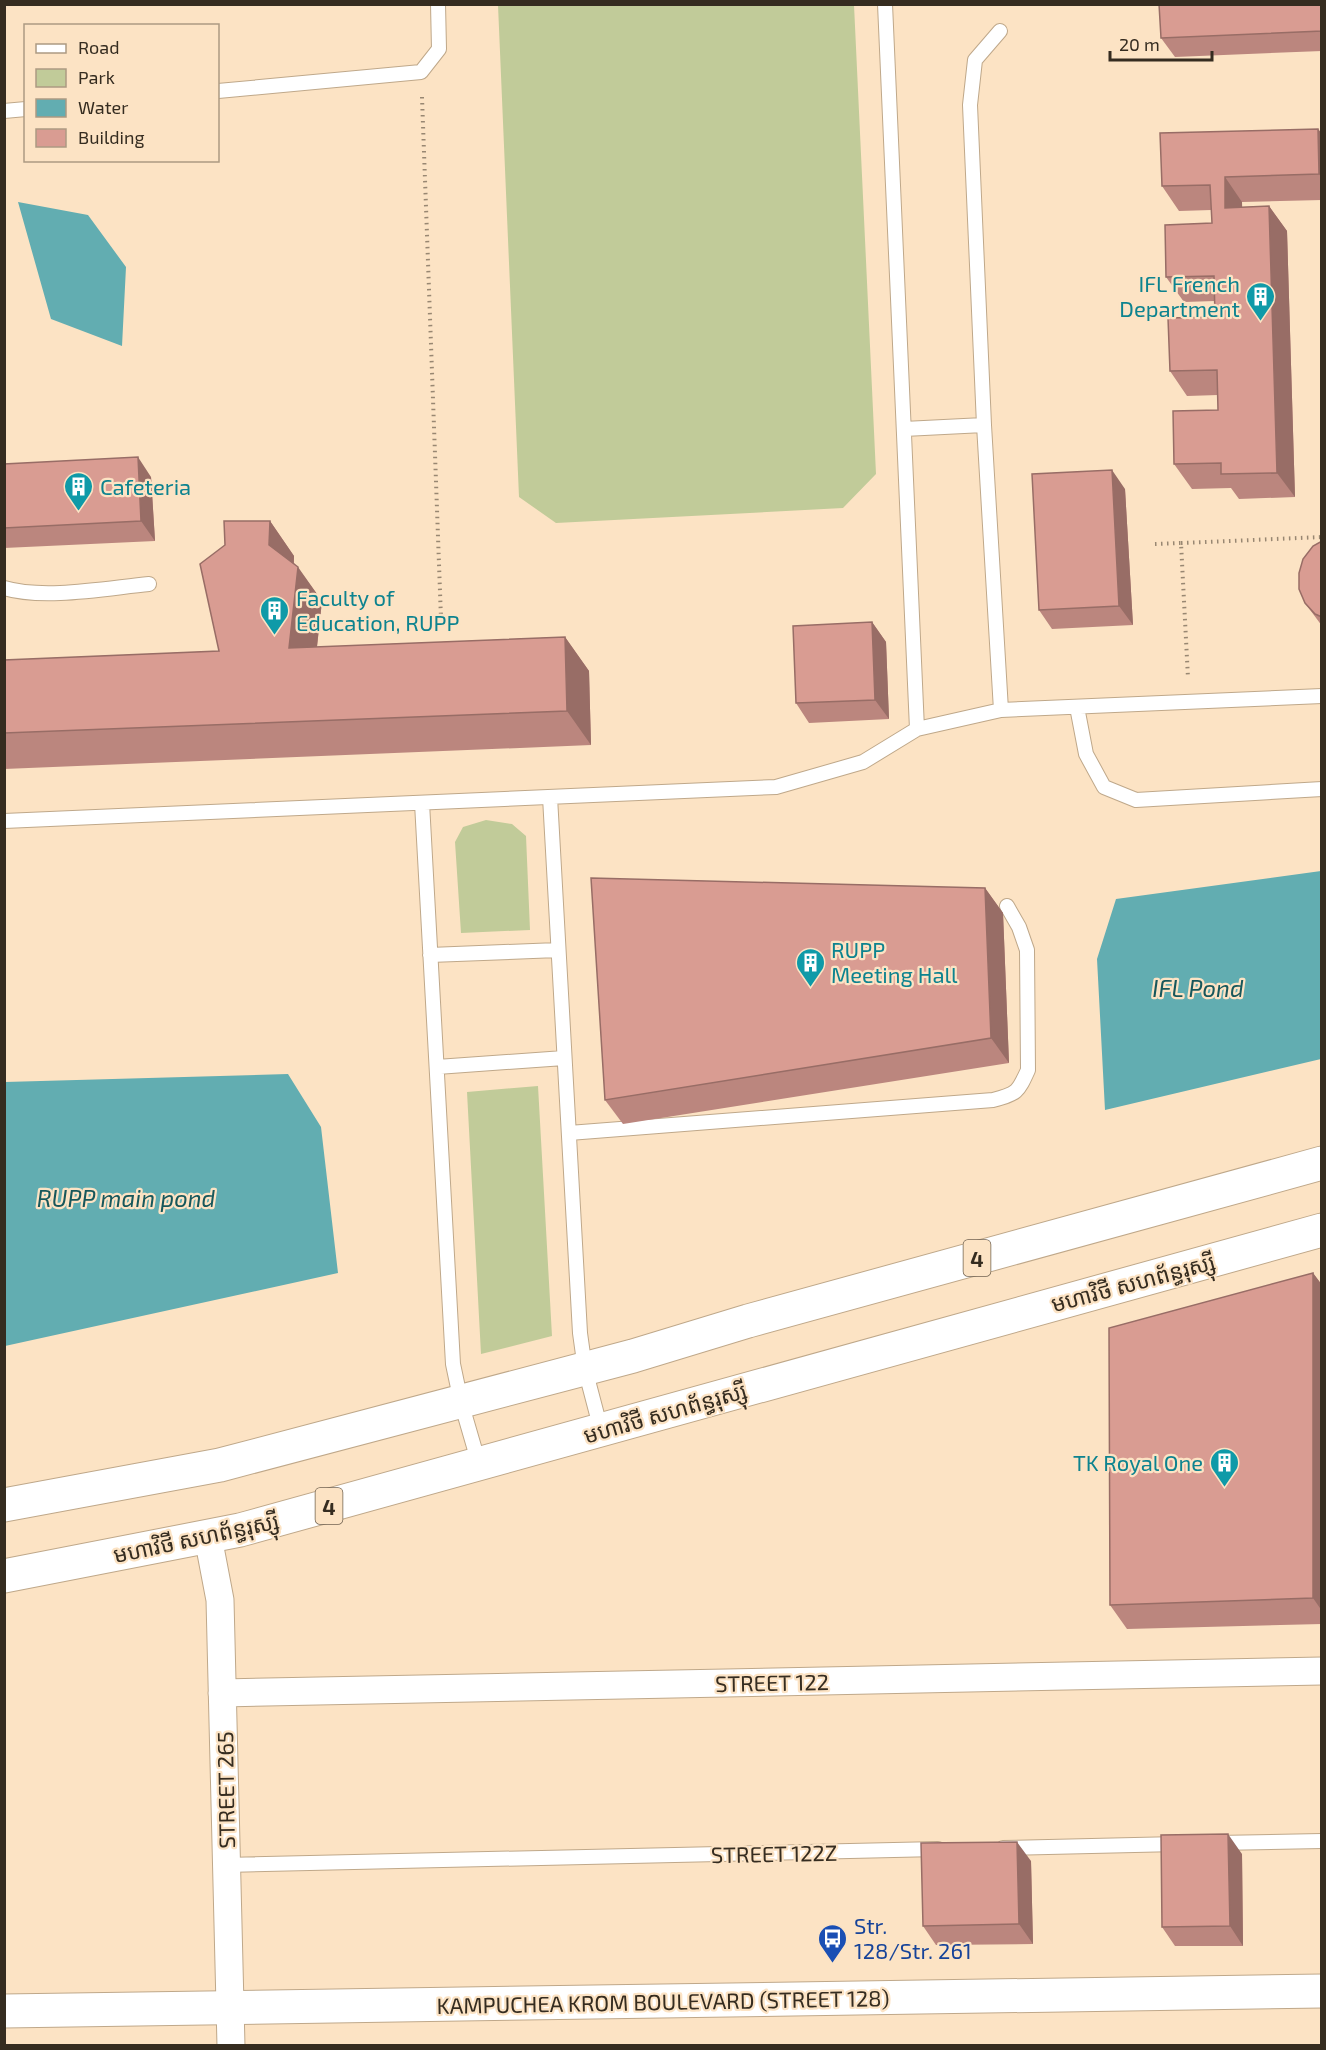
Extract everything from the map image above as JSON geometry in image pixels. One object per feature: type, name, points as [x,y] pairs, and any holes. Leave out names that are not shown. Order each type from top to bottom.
[{"type":"main road","name":"4","points":[[4,1505],[220,1465],[585,1369],[748,1321],[1322,1163]]},
{"type":"main road","name":"មហាវិថី សហព័ន្ធរុស្ស៊ី","points":[[4,1576],[240,1530],[1322,1230]]},
{"type":"main road","name":"KAMPUCHEA KROM BOULEVARD (STREET 128)","points":[[4,2011],[1322,1991]]},
{"type":"street","name":"STREET 265","points":[[208,1536],[220,1600],[231,2046]]},
{"type":"street","name":"STREET 122","points":[[222,1693],[1322,1671]]},
{"type":"lane","points":[[219,91],[421,72],[439,50],[438,4]]},
{"type":"lane","points":[[885,4],[917,729]]},
{"type":"lane","points":[[1000,31],[975,60],[970,105],[984,425],[1001,710]]},
{"type":"lane","points":[[4,111],[24,109]]},
{"type":"lane","points":[[904,429],[984,425]]},
{"type":"lane","points":[[4,588],[16,591],[56,592],[149,584]]},
{"type":"lane","points":[[4,821],[776,787],[863,762],[917,729],[1001,710],[1322,696]]},
{"type":"lane","points":[[1077,707],[1086,754],[1104,787],[1136,800],[1322,789]]},
{"type":"lane","points":[[550,797],[580,1333],[585,1369],[601,1430]]},
{"type":"lane","points":[[422,803],[453,1364],[461,1402],[479,1464]]},
{"type":"lane","points":[[568,1133],[993,1100],[1012,1095],[1021,1086],[1028,1070],[1027,950],[1019,927],[1007,906]]},
{"type":"lane","points":[[430,955],[558,950]]},
{"type":"lane","points":[[437,1067],[564,1058]]},
{"type":"lane","points":[[988,1848],[1322,1841]]},
{"type":"lane","name":"STREET 122Z","points":[[226,1865],[952,1849]]},
{"type":"path","points":[[421,72],[441,619]]},
{"type":"path","points":[[1155,544],[1322,537]]},
{"type":"path","points":[[1181,543],[1189,702]]},
{"type":"green space","points":[[498,5],[854,5],[876,474],[843,508],[556,523],[519,497]]},
{"type":"green space","points":[[486,820],[512,824],[526,836],[530,930],[461,933],[455,842],[463,827]]},
{"type":"green space","points":[[538,1086],[552,1336],[481,1354],[467,1092]]},
{"type":"water","points":[[18,202],[88,215],[126,267],[122,346],[51,319]]},
{"type":"water","name":"IFL Pond","points":[[1321,871],[1321,1059],[1105,1110],[1097,959],[1116,899]]},
{"type":"water","name":"RUPP main pond","points":[[288,1074],[321,1127],[338,1273],[5,1346],[5,1082]]},
{"type":"building","points":[[1159,4],[1322,4],[1322,31],[1161,38]]},
{"type":"building","name":"IFL French Department","points":[[1318,129],[1319,174],[1225,177],[1225,208],[1269,206],[1277,473],[1221,474],[1221,463],[1174,464],[1173,411],[1218,410],[1217,370],[1170,371],[1168,318],[1215,317],[1214,276],[1166,277],[1165,225],[1212,223],[1210,185],[1162,186],[1160,133]]},
{"type":"building","name":"Cafeteria","points":[[138,457],[141,521],[4,528],[4,464]]},
{"type":"building","points":[[1112,470],[1119,606],[1039,610],[1032,474]]},
{"type":"building","points":[[224,521],[270,521],[269,545],[298,567],[289,648],[565,637],[567,711],[4,733],[4,660],[219,651],[200,564],[225,545]]},
{"type":"building","points":[[1322,541],[1322,617],[1315,614],[1305,603],[1299,589],[1299,573],[1303,559],[1313,546]]},
{"type":"building","points":[[872,622],[875,700],[796,703],[793,626]]},
{"type":"building","name":"RUPP Meeting Hall","points":[[591,878],[985,888],[991,1038],[605,1100]]},
{"type":"building","name":"TK Royal One","points":[[1313,1273],[1313,1598],[1110,1605],[1109,1328]]},
{"type":"building","points":[[1228,1834],[1230,1926],[1162,1927],[1161,1835]]},
{"type":"building","points":[[1017,1842],[1019,1924],[923,1926],[921,1843]]},
{"type":"place","name":"IFL French Department","points":[[1261,322]]},
{"type":"place","name":"Cafeteria","points":[[79,512]]},
{"type":"place","name":"Faculty of Education, RUPP","points":[[275,636]]},
{"type":"place","name":"RUPP Meeting Hall","points":[[810,988]]},
{"type":"place","name":"TK Royal One","points":[[1224,1488]]},
{"type":"place","name":"Str. 128/Str. 261","points":[[833,1964]]}]
